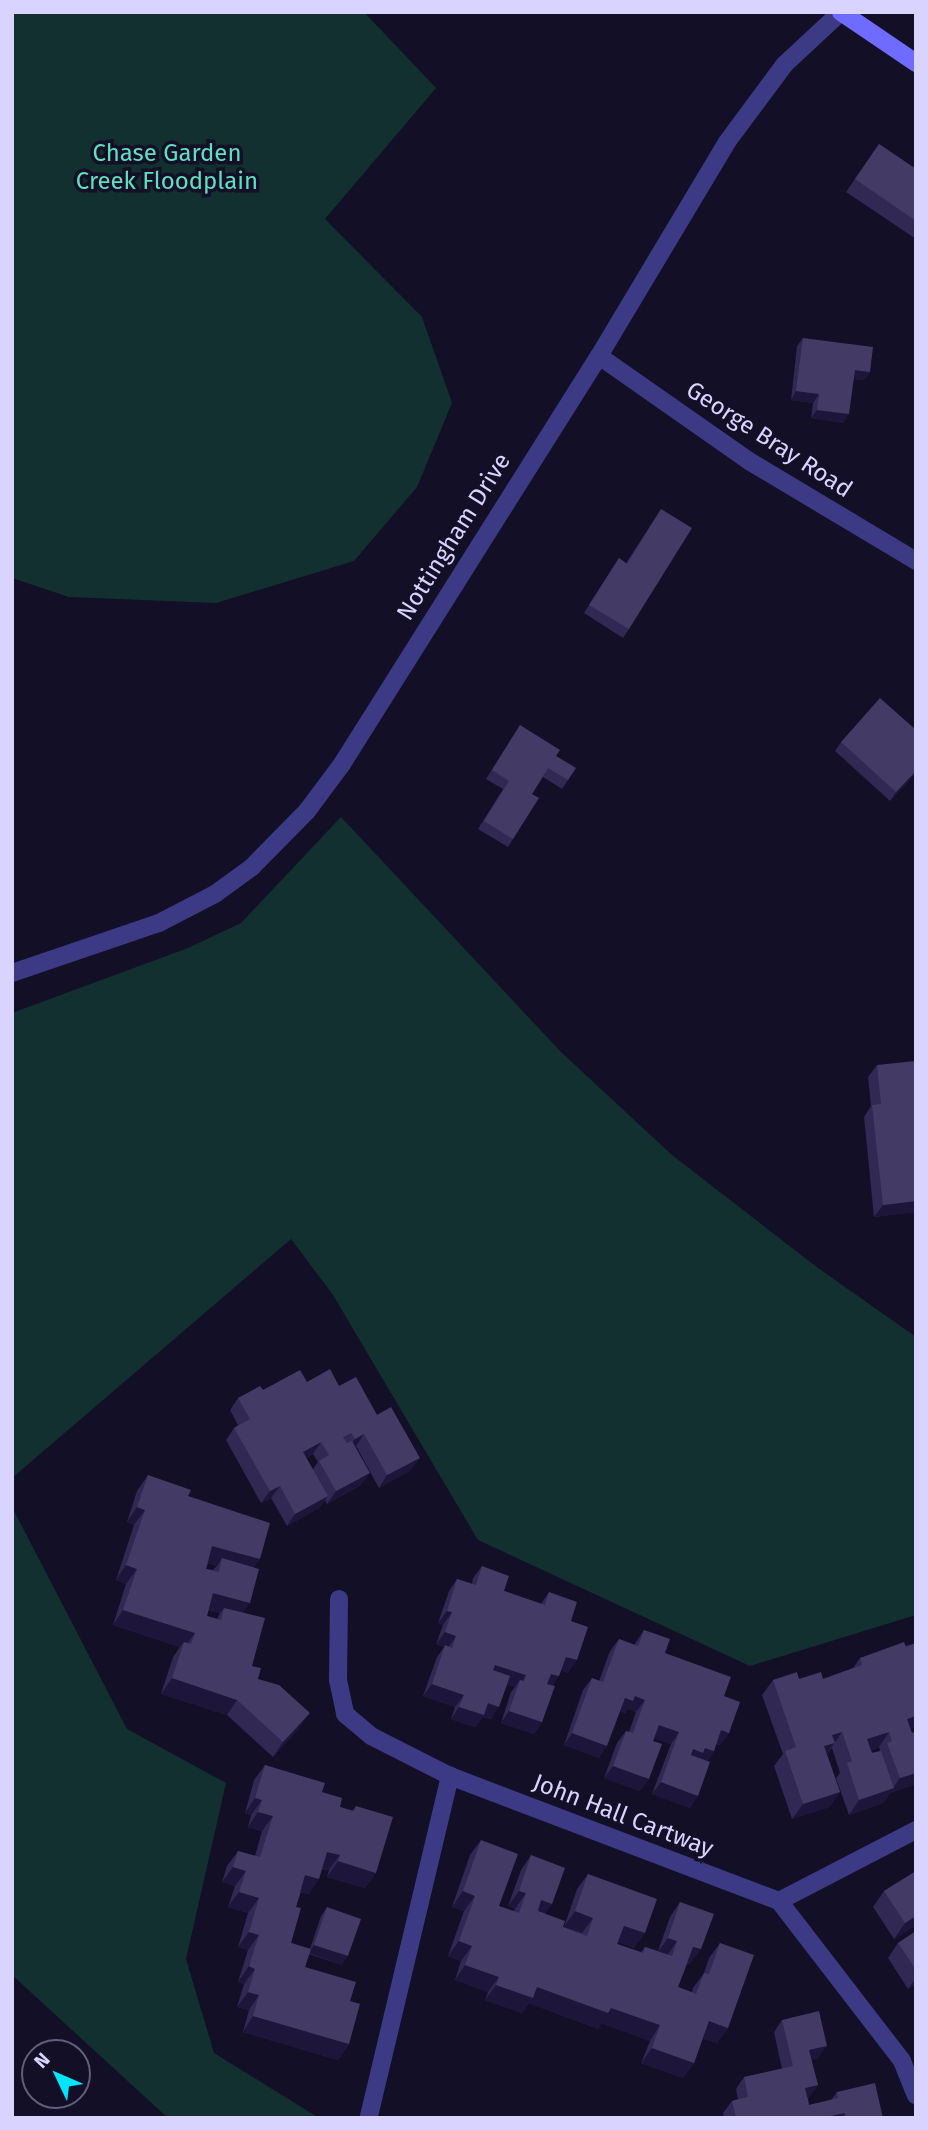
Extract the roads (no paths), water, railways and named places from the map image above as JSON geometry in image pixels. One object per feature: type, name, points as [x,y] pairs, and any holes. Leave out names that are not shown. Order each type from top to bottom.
[{"type":"street","points":[[841,12],[916,63]]},
{"type":"street","name":"Nottingham Drive","points":[[12,973],[159,923],[215,894],[252,867],[307,811],[342,764],[599,356],[727,142],[785,64],[841,12]]},
{"type":"street","name":"George Bray Road","points":[[599,356],[749,461],[916,561]]},
{"type":"street","name":"John Hall Cartway","points":[[340,1599],[338,1680],[345,1714],[371,1736],[450,1776],[779,1901]]},
{"type":"street","points":[[369,2116],[450,1776]]},
{"type":"street","points":[[916,1830],[779,1901],[902,2062],[916,2095]]},
{"type":"park label","name":"Chase Garden Creek Floodplain","points":[[167,168]]}]
